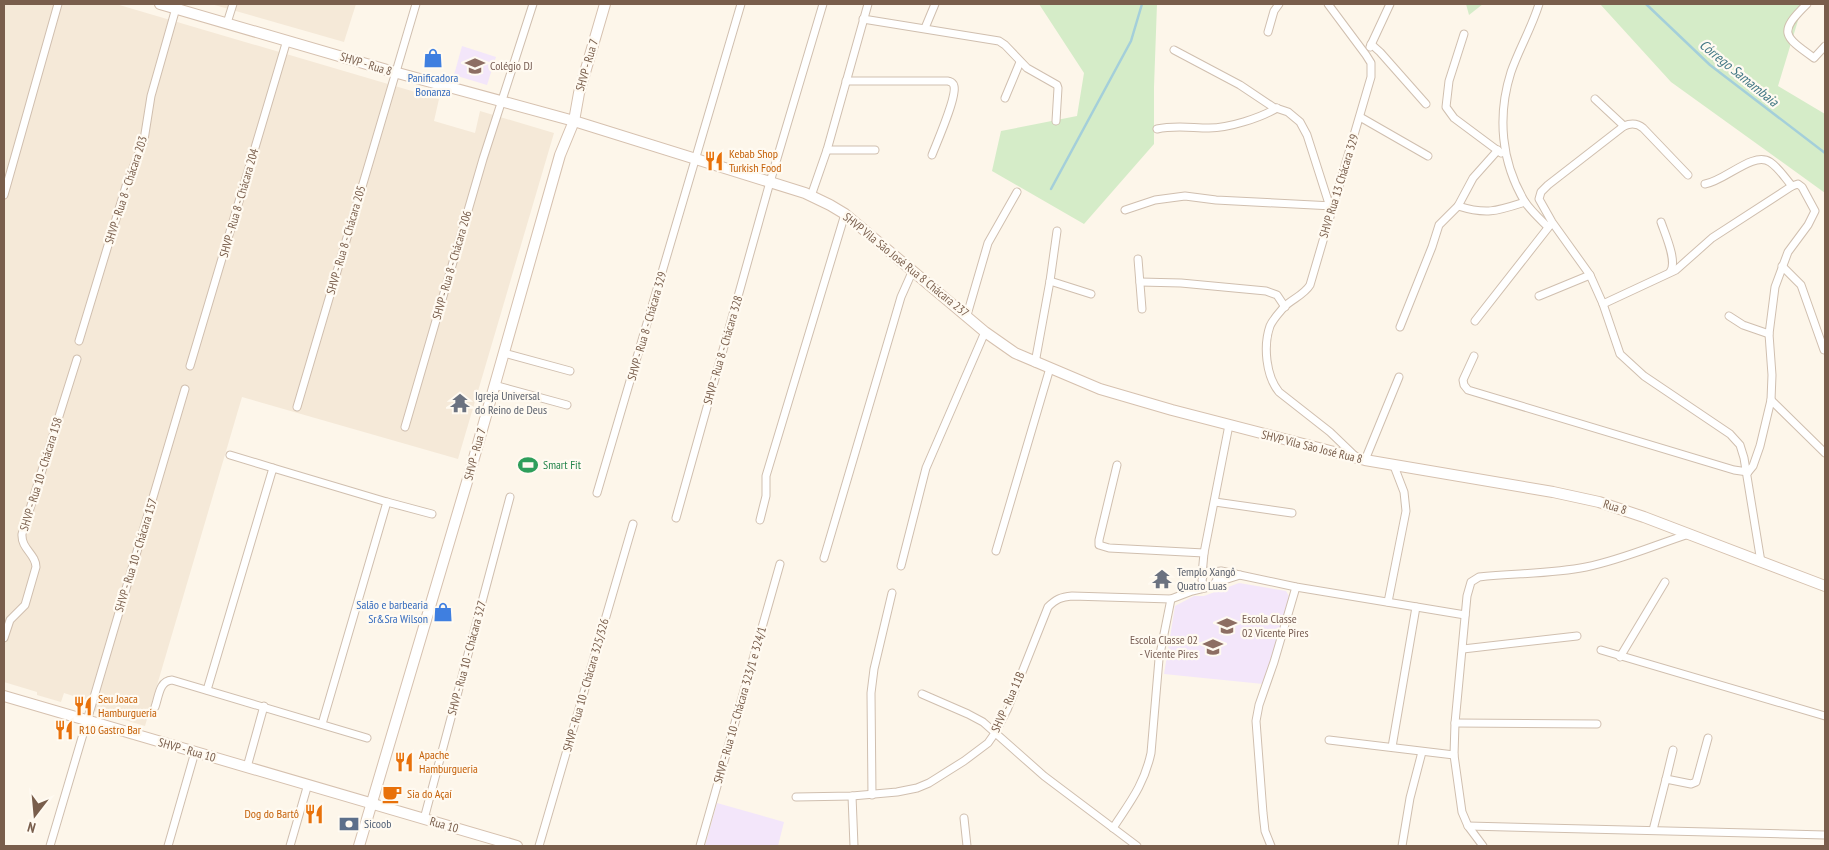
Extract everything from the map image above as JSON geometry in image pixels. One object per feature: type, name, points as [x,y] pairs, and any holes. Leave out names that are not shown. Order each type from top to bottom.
[{"type":"street","points":[[4,196],[58,4]]},
{"type":"street","name":"SHVP - Rua 8","points":[[160,4],[394,72],[574,121]]},
{"type":"street","points":[[227,23],[233,4]]},
{"type":"street","name":"SHVP - Rua 8 - Chácara 205","points":[[297,407],[394,72],[416,4]]},
{"type":"street","name":"SHVP - Rua 8 - Chácara 206","points":[[406,427],[501,102],[533,4]]},
{"type":"street","name":"SHVP - Rua 7","points":[[359,846],[472,465],[560,155],[574,121],[579,94],[606,4]]},
{"type":"street","name":"SHVP - Rua 8 - Chácara 329","points":[[597,493],[741,4]]},
{"type":"street","name":"SHVP - Rua 8 - Chácara 328","points":[[676,518],[770,182],[823,4]]},
{"type":"street","points":[[812,196],[827,150],[868,4]]},
{"type":"street","points":[[926,28],[935,4]]},
{"type":"street","points":[[1268,32],[1274,11],[1279,4]]},
{"type":"street","points":[[1328,4],[1366,54],[1390,4]]},
{"type":"street","points":[[1539,4],[1508,84],[1503,108],[1502,128],[1506,158],[1525,202],[1550,225],[1590,275],[1604,304],[1620,354],[1644,376],[1736,440],[1748,472],[1761,562]]},
{"type":"street","points":[[1807,4],[1792,19],[1787,31],[1791,42],[1814,58],[1825,46]]},
{"type":"street","name":"SHVP - Rua 8 - Chácara 203","points":[[79,342],[123,195],[144,140],[151,96],[176,8]]},
{"type":"street","points":[[863,19],[999,41],[1027,68],[1056,83],[1058,86],[1056,121]]},
{"type":"street","points":[[1464,34],[1449,81],[1446,107],[1454,118],[1506,158]]},
{"type":"street","name":"SHVP - Rua 8 - Chácara 204","points":[[190,366],[286,40]]},
{"type":"street","points":[[1371,44],[1426,104]]},
{"type":"street","points":[[1125,210],[1155,200],[1185,196],[1216,200],[1331,207],[1307,135],[1300,122],[1288,112],[1174,50]]},
{"type":"street","name":"SHVP Rua 13 Chácara 329","points":[[1361,460],[1279,392],[1269,373],[1267,355],[1268,338],[1274,319],[1285,306],[1304,292],[1310,285],[1331,207],[1371,77],[1371,63],[1366,54]]},
{"type":"street","points":[[1005,98],[1020,62]]},
{"type":"street","points":[[846,81],[948,80],[952,82],[954,87],[952,102],[932,155]]},
{"type":"street","points":[[1595,99],[1624,126]]},
{"type":"street","points":[[1158,129],[1167,127],[1211,128],[1232,124],[1278,108]]},
{"type":"street","points":[[1360,117],[1428,156]]},
{"type":"street","name":"SHVP Vila São José Rua 8 Chácara 237","points":[[574,121],[812,196],[844,214],[967,314],[985,332],[1015,354],[1100,389],[1229,426]]},
{"type":"street","points":[[1550,225],[1539,199],[1541,192],[1624,126],[1634,124],[1640,126],[1688,175]]},
{"type":"street","points":[[827,150],[875,150]]},
{"type":"street","points":[[1400,327],[1439,225],[1458,206],[1473,178],[1498,150]]},
{"type":"street","points":[[1705,184],[1724,177],[1754,160],[1762,159],[1770,162],[1792,186]]},
{"type":"street","points":[[1604,304],[1670,272],[1684,263],[1712,238],[1792,186],[1797,184],[1802,186],[1815,211],[1808,225],[1788,252],[1773,298],[1769,334],[1772,375],[1771,400],[1760,446],[1753,466],[1748,472]]},
{"type":"street","points":[[967,314],[988,243],[1016,192]]},
{"type":"street","points":[[1458,206],[1486,212],[1504,209],[1525,202]]},
{"type":"street","points":[[760,520],[766,496],[766,476],[844,214]]},
{"type":"street","points":[[1662,222],[1673,263],[1673,268],[1670,272]]},
{"type":"street","points":[[1474,321],[1550,225]]},
{"type":"street","points":[[1035,363],[1057,231]]},
{"type":"street","points":[[1138,259],[1142,309]]},
{"type":"street","points":[[1782,266],[1801,286],[1824,350]]},
{"type":"street","points":[[824,558],[901,297],[913,270]]},
{"type":"street","points":[[1539,296],[1590,275]]},
{"type":"street","points":[[1050,281],[1092,294]]},
{"type":"street","points":[[1140,282],[1181,283],[1266,291],[1277,295],[1285,306]]},
{"type":"street","points":[[1729,316],[1743,325],[1769,334]]},
{"type":"street","points":[[901,566],[926,468],[985,332]]},
{"type":"street","points":[[504,353],[570,371]]},
{"type":"street","points":[[1474,356],[1463,380],[1468,390],[1734,470],[1748,472]]},
{"type":"street","name":"SHVP - Rua 10 - Chácara 158","points":[[4,638],[10,620],[25,605],[36,567],[36,561],[24,546],[22,534],[77,358]]},
{"type":"street","points":[[996,551],[1050,368]]},
{"type":"street","points":[[1361,460],[1399,377]]},
{"type":"street","points":[[494,385],[567,405]]},
{"type":"street","name":"SHVP - Rua 10 - Chácara 157","points":[[50,846],[185,389]]},
{"type":"street","points":[[1771,400],[1825,453]]},
{"type":"street","points":[[1204,556],[1211,571],[1217,577],[1212,585],[1203,584],[1204,556],[1229,426]]},
{"type":"street","name":"SHVP Vila São José Rua 8","points":[[1229,426],[1361,460],[1394,466]]},
{"type":"street","points":[[230,455],[432,514]]},
{"type":"street","points":[[1117,465],[1098,540],[1100,546],[1166,550],[1204,556]]},
{"type":"street","points":[[1388,602],[1406,512],[1404,492],[1394,466]]},
{"type":"street","name":"Rua 8","points":[[1394,466],[1578,497],[1644,517],[1825,586]]},
{"type":"street","points":[[207,690],[273,468]]},
{"type":"street","name":"SHVP - Rua 10 - Chácara 327","points":[[424,819],[510,497]]},
{"type":"street","points":[[322,724],[387,502]]},
{"type":"street","points":[[1215,502],[1292,513]]},
{"type":"street","name":"SHVP - Rua 10 - Chácara 325/326","points":[[540,846],[633,524]]},
{"type":"street","points":[[1483,846],[1468,826],[1462,812],[1454,755],[1455,722],[1469,585],[1476,578],[1586,567],[1614,560],[1689,534]]},
{"type":"street","name":"SHVP - Rua 10 - Chácara 323/1 e 324/1","points":[[700,846],[780,564]]},
{"type":"street","points":[[1192,591],[1202,576],[1211,571],[1221,571],[1296,586],[1466,615]]},
{"type":"street","name":"SHVP - Rua 11B","points":[[796,797],[872,795],[917,788],[929,784],[988,743],[996,733],[1014,694],[1048,607],[1061,597],[1172,599],[1240,575]]},
{"type":"street","points":[[1620,657],[1665,582]]},
{"type":"street","points":[[1271,846],[1265,831],[1262,813],[1256,721],[1259,705],[1274,662],[1296,586]]},
{"type":"street","points":[[872,795],[871,694],[874,669],[892,593]]},
{"type":"street","points":[[1113,828],[1138,790],[1151,753],[1159,658],[1172,599]]},
{"type":"street","points":[[1392,747],[1416,607]]},
{"type":"street","points":[[1463,649],[1577,636]]},
{"type":"street","points":[[1601,650],[1825,716]]},
{"type":"street","points":[[155,707],[162,685],[172,680],[367,738]]},
{"type":"street","points":[[922,694],[984,722],[1044,776],[1137,846]]},
{"type":"street","name":"SHVP - Rua 10","points":[[4,696],[371,804]]},
{"type":"street","points":[[247,767],[264,706]]},
{"type":"street","points":[[1455,722],[1597,724]]},
{"type":"street","points":[[1666,779],[1691,784],[1696,782],[1708,738]]},
{"type":"street","points":[[1328,740],[1454,755]]},
{"type":"street","points":[[1654,830],[1673,750]]},
{"type":"street","points":[[168,846],[195,752]]},
{"type":"street","points":[[1402,846],[1410,798],[1422,752]]},
{"type":"street","points":[[290,846],[308,784]]},
{"type":"street","points":[[852,796],[854,846]]},
{"type":"street","name":"Rua 10","points":[[371,804],[517,846]]},
{"type":"street","points":[[964,818],[967,846]]},
{"type":"street","points":[[1468,826],[1825,836]]},
{"type":"shaded area","points":[[4,4],[116,4],[439,99],[434,121],[475,133],[480,111],[554,133],[458,459],[242,397],[145,726],[87,709],[89,701],[64,693],[61,702],[4,682]]},
{"type":"shaded area","points":[[211,4],[356,4],[344,42]]},
{"type":"shaded area","name":"Colégio DJ","points":[[462,46],[496,57],[487,85],[454,75]]},
{"type":"shaded area","name":"Escola Classe 02 Vicente Pires","points":[[1239,583],[1286,591],[1289,596],[1277,647],[1263,684],[1164,674],[1175,606],[1194,596],[1204,596]]},
{"type":"shaded area","points":[[717,803],[784,822],[778,846],[705,846]]},
{"type":"green space","points":[[1039,4],[1157,4],[1154,144],[1084,224],[992,171],[1001,131],[1077,116],[1084,73]]},
{"type":"green space","points":[[1466,4],[1483,4],[1469,15]]},
{"type":"green space","points":[[1600,4],[1803,4],[1778,86],[1825,114],[1825,193],[1671,82]]},
{"type":"waterway","points":[[1051,189],[1131,41],[1142,4]]},
{"type":"waterway","name":"Córrego Samambaia","points":[[1646,4],[1710,65],[1825,153]]},
{"type":"place","name":"Panificadora Bonanza","points":[[433,58]]},
{"type":"place","name":"Colégio DJ","points":[[475,66]]},
{"type":"place","name":"Kebab Shop Turkish Food","points":[[714,161]]},
{"type":"place","name":"Igreja Universal do Reino de Deus","points":[[460,403]]},
{"type":"place","name":"Smart Fit","points":[[528,465]]},
{"type":"place","name":"Templo Xangô Quatro Luas","points":[[1162,579]]},
{"type":"place","name":"Salão e barbearia Sr&Sra Wilson","points":[[443,612]]},
{"type":"place","name":"Escola Classe 02 Vicente Pires","points":[[1227,626]]},
{"type":"place","name":"Escola Classe 02 - Vicente Pires","points":[[1213,647]]},
{"type":"place","name":"Seu Joaca Hamburgueria","points":[[83,706]]},
{"type":"place","name":"R10 Gastro Bar","points":[[64,730]]},
{"type":"place","name":"Apache Hamburgueria","points":[[404,762]]},
{"type":"place","name":"Sia do Açaí","points":[[392,794]]},
{"type":"place","name":"Dog do Bartô","points":[[314,814]]},
{"type":"place","name":"Sicoob","points":[[349,824]]}]
